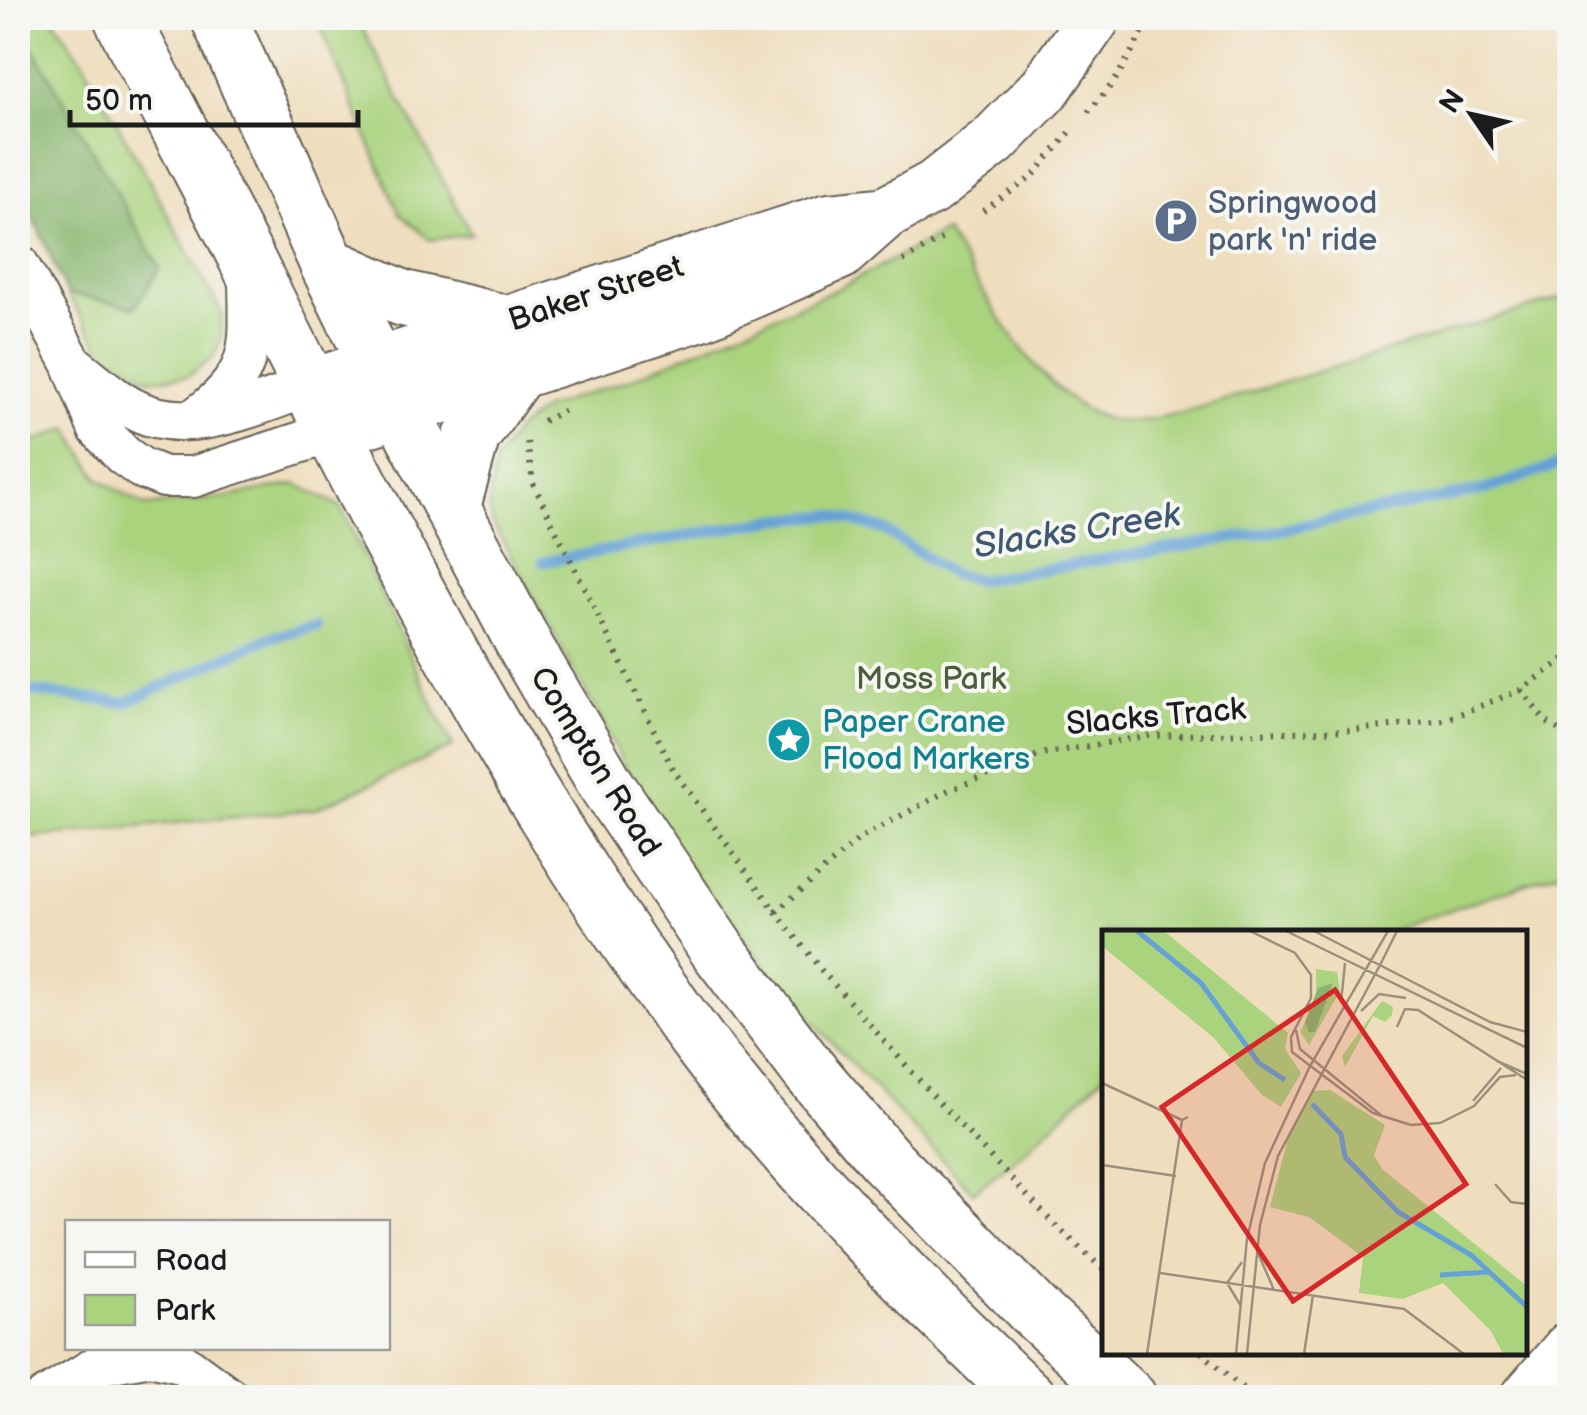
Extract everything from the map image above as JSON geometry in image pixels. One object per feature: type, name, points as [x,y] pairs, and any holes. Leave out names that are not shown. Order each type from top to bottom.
[{"type":"main road","points":[[98,18],[152,78]]},
{"type":"main road","points":[[122,18],[486,718],[579,869],[705,1050],[828,1200],[1028,1398]]},
{"type":"main road","name":"Compton Road","points":[[219,18],[328,265],[566,722],[717,950],[808,1069],[884,1158],[1034,1311],[1130,1398]]},
{"type":"main road","points":[[328,265],[511,347],[472,436],[452,508]]},
{"type":"street","name":"Baker Street","points":[[322,409],[511,347],[829,219],[884,214],[934,187],[994,140],[1046,86],[1094,18]]},
{"type":"street","points":[[18,264],[72,363],[98,428],[132,462],[164,477],[205,475],[322,409]]},
{"type":"street","points":[[190,420],[223,396],[246,362],[249,264]]},
{"type":"street","points":[[72,363],[136,410],[162,420],[322,409]]},
{"type":"street","points":[[1527,1398],[1570,1348]]},
{"type":"street","points":[[45,1398],[102,1364],[151,1351],[180,1362],[230,1398]]},
{"type":"path","points":[[571,407],[532,428],[525,446],[532,483],[674,772],[822,971],[944,1109],[1102,1268]]},
{"type":"path","name":"Slacks Track","points":[[776,912],[860,838],[948,791],[1041,754],[1148,736],[1356,730],[1444,720],[1520,690],[1570,654]]},
{"type":"path","points":[[1520,690],[1545,721],[1570,736]]},
{"type":"path","points":[[1204,1355],[1254,1398]]},
{"type":"green space","points":[[18,18],[53,18],[83,61],[222,313],[222,337],[214,356],[188,376],[149,379],[103,352],[67,294],[18,192]]},
{"type":"green space","points":[[317,18],[357,18],[471,234],[430,240],[399,213]]},
{"type":"green space","points":[[18,21],[160,268],[135,307],[67,294],[18,192]]},
{"type":"green space","name":"Moss Park","points":[[945,232],[1019,346],[1043,374],[1093,414],[1120,421],[1182,413],[1569,296],[1569,868],[1393,930],[1102,930],[1102,1077],[1020,1156],[973,1192],[790,998],[653,822],[492,522],[489,505],[495,462],[517,429],[547,407],[628,380],[837,289]]},
{"type":"green space","points":[[68,428],[99,479],[146,506],[296,484],[340,506],[453,747],[315,809],[18,839],[18,448]]},
{"type":"waterway","name":"Slacks Creek","points":[[543,562],[778,519],[833,515],[884,530],[951,574],[979,580],[1264,533],[1484,490],[1570,461]]},
{"type":"waterway","name":"Slacks Creek","points":[[18,690],[125,703],[268,638],[317,625]]},
{"type":"place","name":"Springwood park 'n' ride","points":[[1176,221]]},
{"type":"place","name":"Paper Crane Flood Markers","points":[[789,740]]}]
